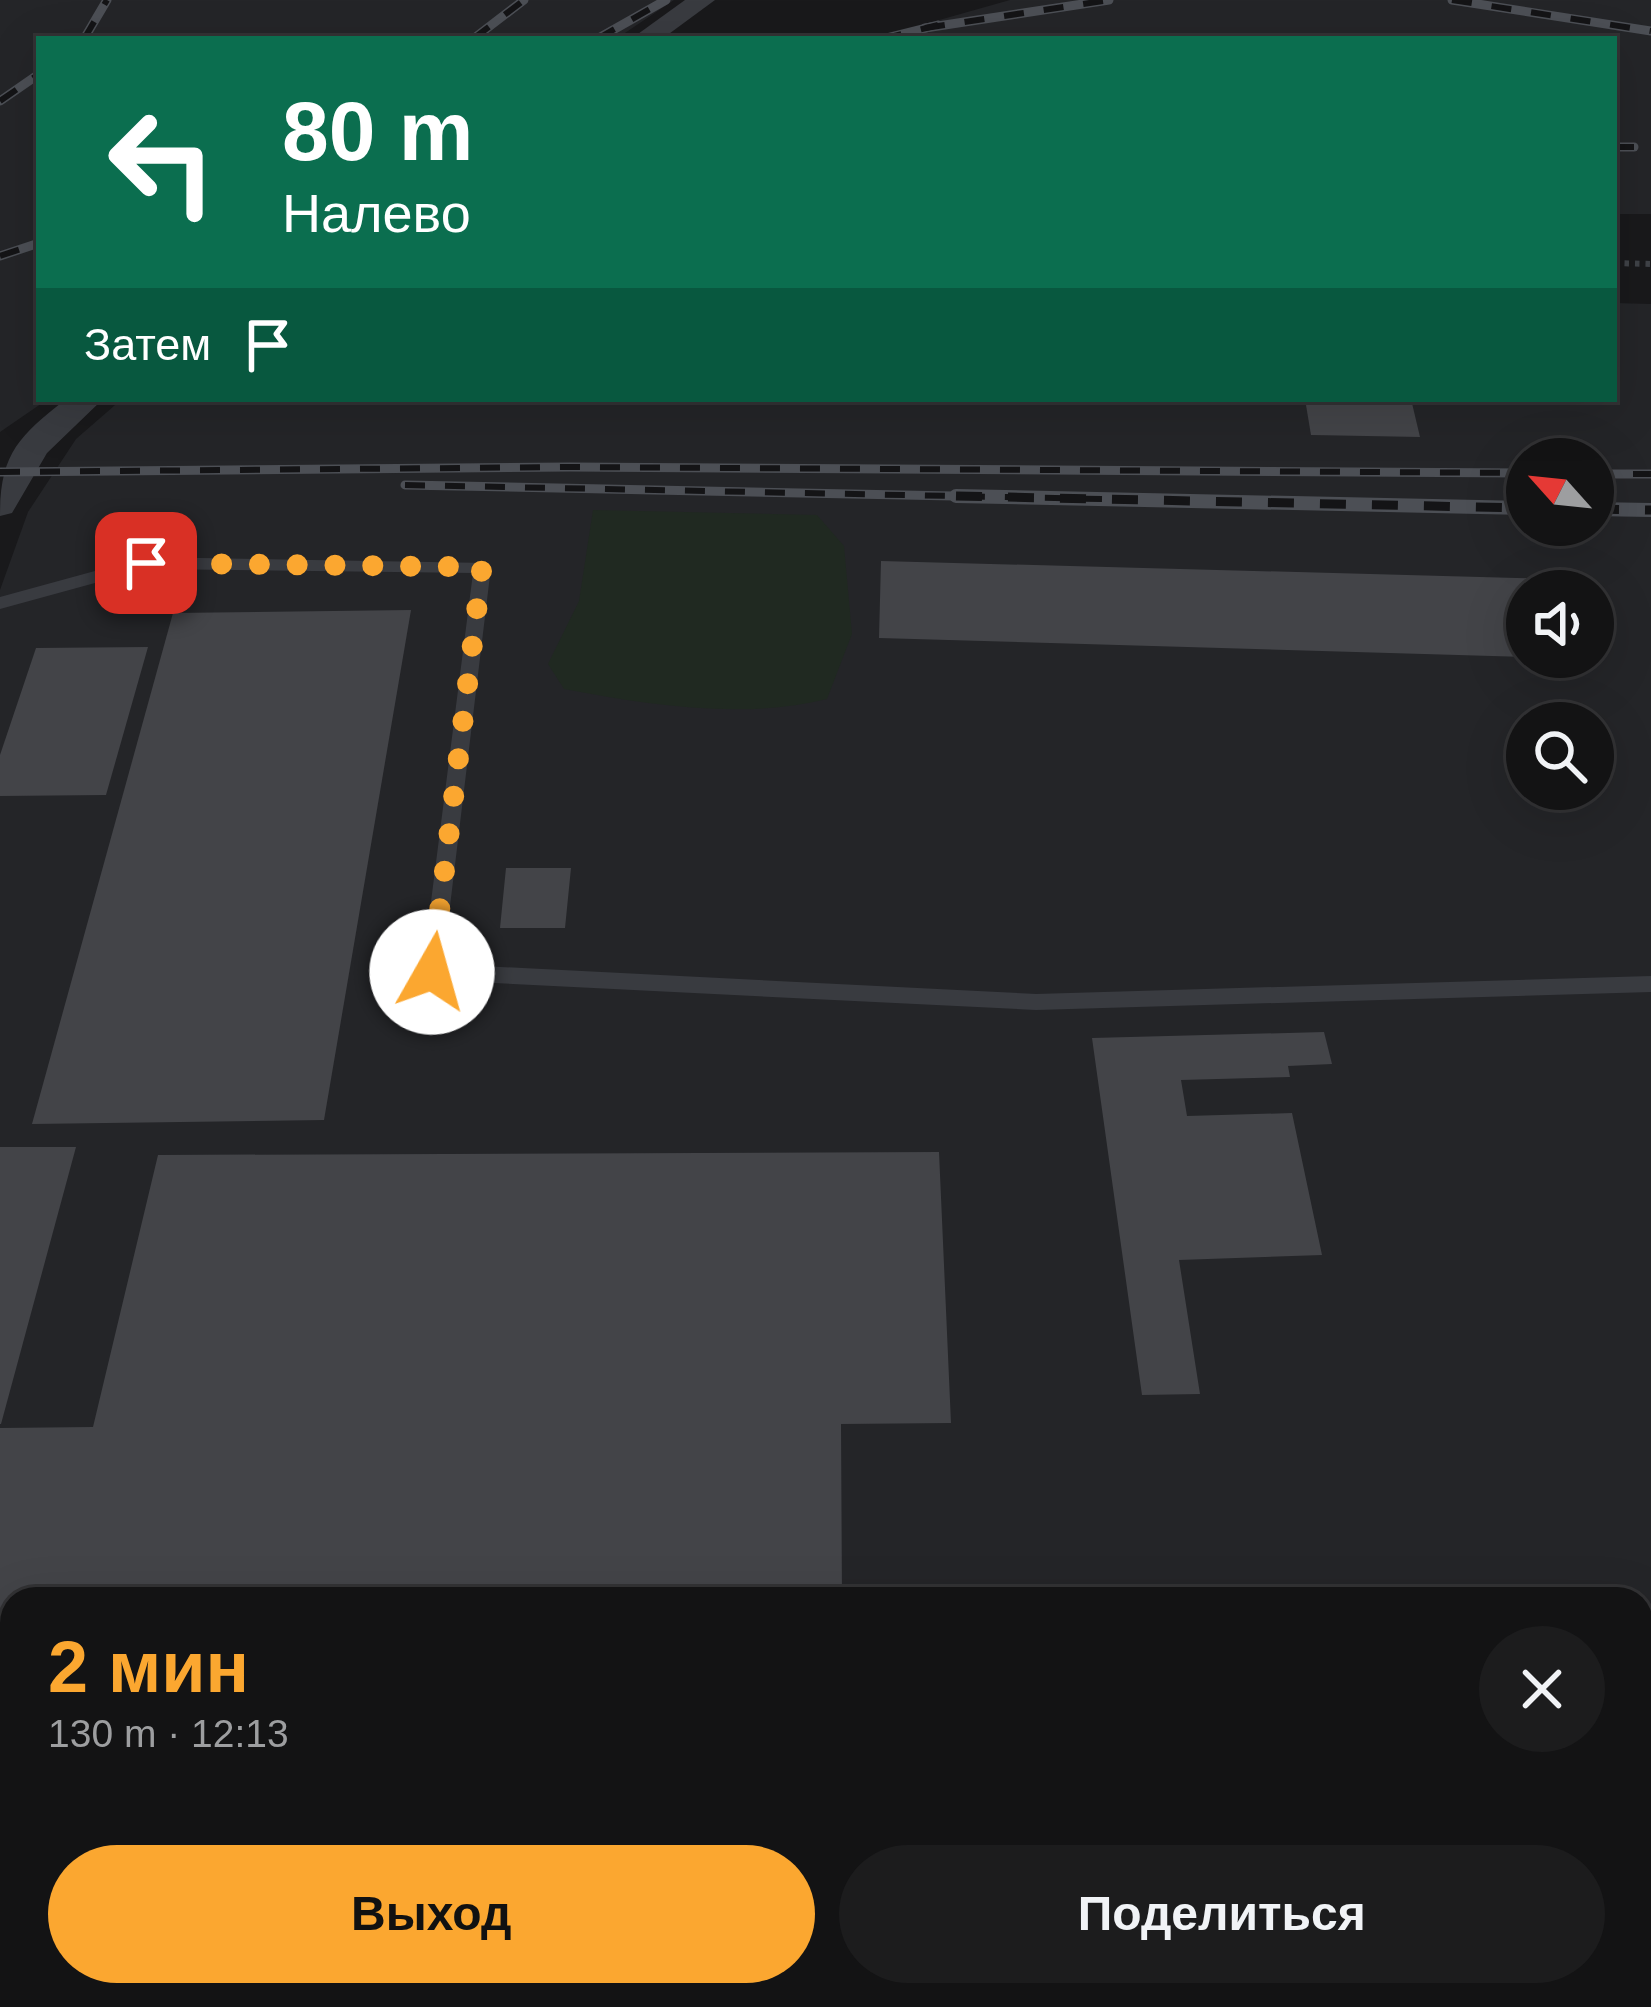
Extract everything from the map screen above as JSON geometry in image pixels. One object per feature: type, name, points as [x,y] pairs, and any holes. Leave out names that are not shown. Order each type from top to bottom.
[{"type":"street","points":[[647,36],[702,0]]},
{"type":"street","points":[[0,505],[13,472],[58,420],[83,402]]},
{"type":"lane","points":[[0,603],[146,563],[482,567],[432,972],[1036,1002],[1651,984]]},
{"type":"path","points":[[1617,263],[1651,264]]},
{"type":"shaded area","points":[[0,0],[674,0],[620,36],[36,36],[36,402],[44,402],[0,432]]},
{"type":"shaded area","points":[[1010,0],[1651,0],[1651,214],[1617,214],[1617,36],[883,36]]},
{"type":"shaded area","points":[[1617,303],[1651,304],[1651,1587],[0,1587],[0,590],[28,512],[76,439],[119,402],[1617,402]]},
{"type":"shaded area","points":[[593,510],[817,515],[844,546],[852,634],[827,699],[729,709],[662,705],[564,689],[548,664],[579,601]]},
{"type":"building","points":[[1306,402],[1412,402],[1420,437],[1311,435]]},
{"type":"building","points":[[881,561],[1506,578],[1506,656],[879,638]]},
{"type":"building","points":[[411,610],[324,1120],[32,1124],[173,613]]},
{"type":"building","points":[[148,647],[106,795],[0,796],[0,755],[36,648]]},
{"type":"building","points":[[506,868],[571,868],[565,928],[500,928]]},
{"type":"building","points":[[1324,1032],[1332,1064],[1288,1066],[1290,1077],[1181,1080],[1187,1116],[1292,1113],[1322,1255],[1179,1260],[1200,1394],[1142,1395],[1092,1038]]},
{"type":"building","points":[[0,1147],[76,1147],[1,1424],[0,1424]]},
{"type":"building","points":[[939,1152],[951,1423],[841,1424],[842,1587],[0,1587],[0,1428],[93,1427],[158,1155]]},
{"type":"railway","points":[[86,36],[107,0]]},
{"type":"railway","points":[[477,36],[524,0]]},
{"type":"railway","points":[[602,36],[666,0]]},
{"type":"railway","points":[[928,28],[1109,0]]},
{"type":"railway","points":[[1452,0],[1651,31]]},
{"type":"railway","points":[[928,28],[938,25]]},
{"type":"railway","points":[[894,36],[928,28]]},
{"type":"railway","points":[[0,101],[36,76]]},
{"type":"railway","points":[[1617,147],[1634,147]]},
{"type":"railway","points":[[0,256],[36,244]]},
{"type":"railway","points":[[0,472],[570,467],[1506,473]]},
{"type":"railway","points":[[1614,474],[1651,474]]},
{"type":"railway","points":[[405,485],[1029,498]]},
{"type":"railway","points":[[956,496],[1029,498]]},
{"type":"railway","points":[[1029,498],[1102,499]]},
{"type":"railway","points":[[1029,498],[1506,508]]},
{"type":"railway","points":[[1614,509],[1651,510]]},
{"type":"route","points":[[146,563],[482,567],[432,972]]}]
